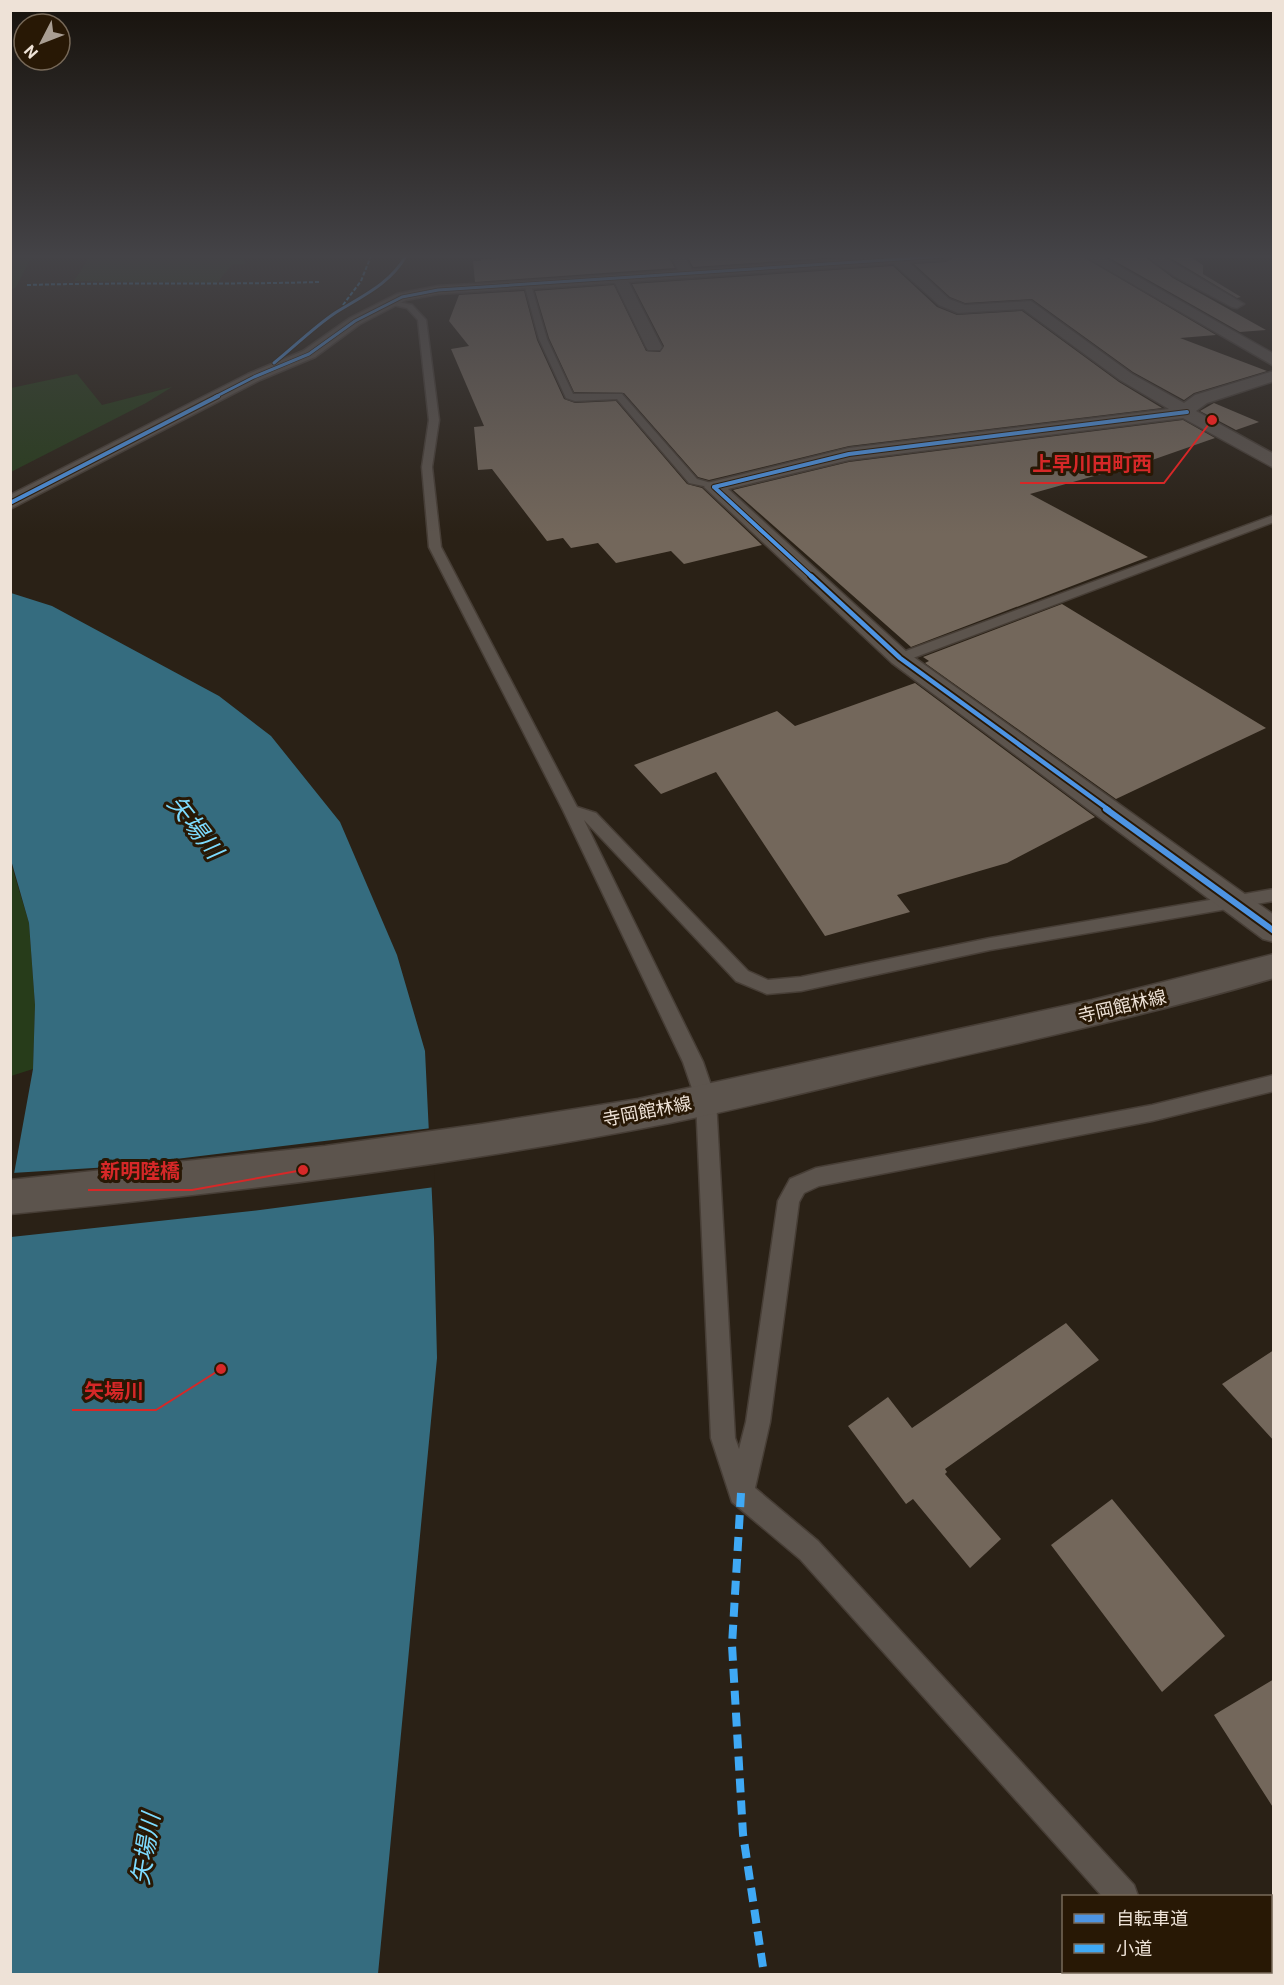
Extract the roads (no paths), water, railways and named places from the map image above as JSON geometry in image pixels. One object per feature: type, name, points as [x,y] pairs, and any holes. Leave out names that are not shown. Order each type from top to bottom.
[{"type":"street","points":[[10,503],[254,377],[316,349]]},
{"type":"street","points":[[1087,349],[1126,377],[1192,417],[1274,462]]},
{"type":"street","points":[[1252,349],[1274,361]]},
{"type":"street","points":[[1187,412],[1191,405],[1201,399],[1274,376]]},
{"type":"street","points":[[714,487],[849,454],[1187,412]]},
{"type":"street","points":[[714,487],[900,658],[1274,932]]},
{"type":"street","name":"寺岡館林線","points":[[10,1197],[106,1188],[389,1153],[639,1114],[1112,1008],[1267,968]]},
{"type":"lane","points":[[425,349],[434,420],[427,467],[435,547],[571,810],[693,1062],[706,1100],[723,1438],[741,1493],[809,1550],[1122,1895]]},
{"type":"lane","points":[[547,349],[569,396],[575,398],[620,396],[693,481],[714,487]]},
{"type":"lane","points":[[900,658],[1274,519]]},
{"type":"lane","points":[[571,810],[591,817],[742,976],[767,987],[801,984],[990,944],[1232,900],[1274,895]]},
{"type":"lane","points":[[741,1493],[758,1422],[789,1201],[797,1186],[816,1177],[1152,1113],[1274,1083]]},
{"type":"water","points":[[11,593],[52,606],[219,696],[271,736],[340,822],[397,955],[425,1051],[437,1358],[378,1974],[11,1974],[10,1196],[33,1069],[35,1005],[29,923],[11,860]]},
{"type":"place","name":"上早川田町西","points":[[1212,420]]},
{"type":"place","name":"新明陸橋","points":[[303,1170]]},
{"type":"place","name":"矢場川","points":[[221,1369]]}]
